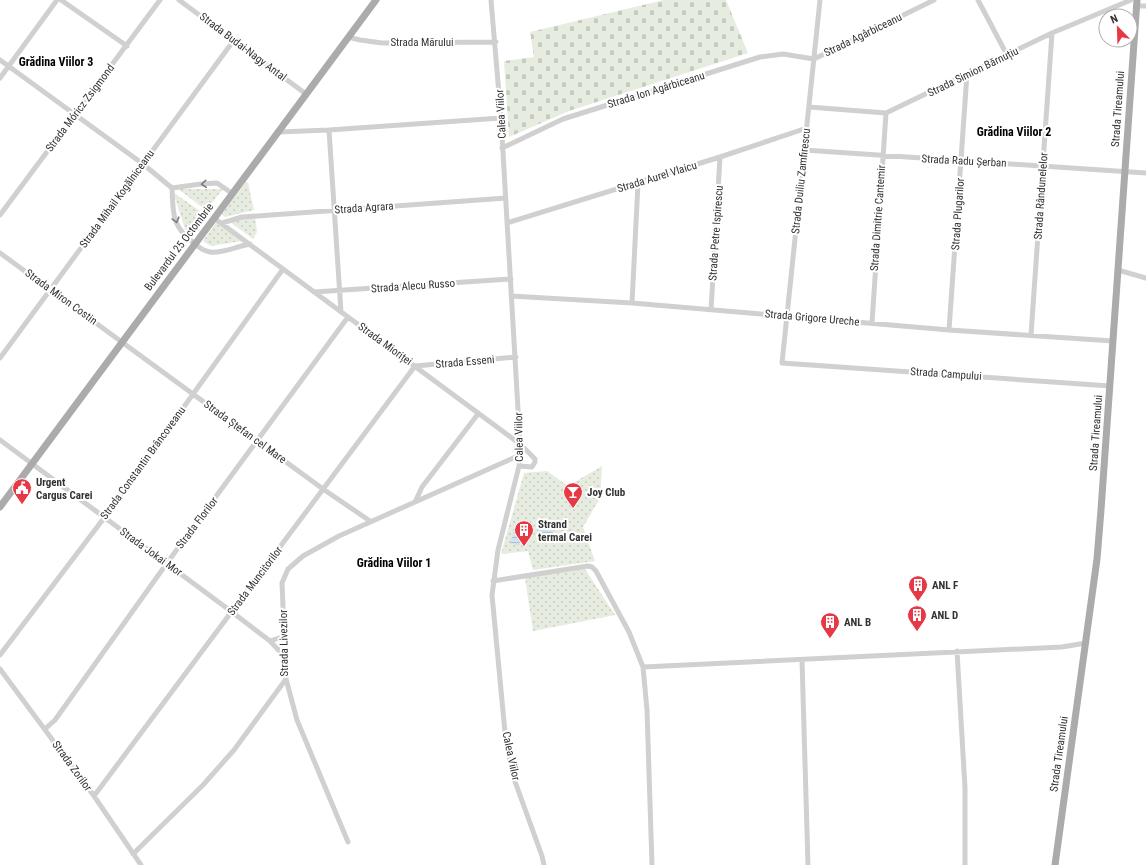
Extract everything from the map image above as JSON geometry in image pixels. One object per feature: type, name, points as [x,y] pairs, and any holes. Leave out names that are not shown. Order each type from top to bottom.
[{"type":"main road","name":"Bulevardul 25 Octombrie","points":[[0,508],[122,341],[233,194],[376,0]]},
{"type":"main road","name":"Strada Tireamului","points":[[1056,865],[1097,559],[1137,3]]},
{"type":"street","points":[[0,78],[57,0]]},
{"type":"street","points":[[62,0],[127,46]]},
{"type":"street","name":"Strada Móricz Zsigmond","points":[[0,215],[160,0]]},
{"type":"street","name":"Strada Budai-Nagy Antal","points":[[179,0],[306,94]]},
{"type":"street","name":"Calea Viilor","points":[[491,0],[496,42],[501,118],[520,444],[519,466],[498,550],[492,595],[506,743],[514,776],[544,865]]},
{"type":"street","name":"Strada Duiliu Zamfirescu","points":[[782,363],[820,0]]},
{"type":"street","name":"Strada Agârbiceanu","points":[[814,59],[934,0]]},
{"type":"street","points":[[978,0],[1007,55]]},
{"type":"street","name":"Strada Simion Bărnuțiu","points":[[886,113],[1052,33],[1131,0]]},
{"type":"street","points":[[1137,3],[1146,6]]},
{"type":"street","name":"Strada Rândunelelor","points":[[1031,335],[1052,33]]},
{"type":"street","name":"Strada Mărului","points":[[348,36],[360,40],[382,43],[496,42]]},
{"type":"street","name":"Strada Mihail Kogălniceanu","points":[[0,358],[234,40]]},
{"type":"street","name":"Strada Ion Agârbiceanu","points":[[502,148],[563,119],[760,57],[783,54],[814,59]]},
{"type":"street","points":[[0,60],[143,164],[172,188],[174,210],[178,229],[195,244],[206,251],[213,252],[250,244]]},
{"type":"street","name":"Strada Plugarilor","points":[[949,330],[962,160],[966,74]]},
{"type":"street","points":[[809,107],[886,113]]},
{"type":"street","name":"Strada Dimitrie Cantemir","points":[[872,323],[886,113]]},
{"type":"street","points":[[279,132],[501,118]]},
{"type":"street","name":"Strada Aurel Vlaicu","points":[[507,223],[638,183],[807,128]]},
{"type":"street","points":[[329,130],[336,209],[341,312]]},
{"type":"street","name":"Strada Radu Șerban","points":[[804,150],[1043,165],[1146,174]]},
{"type":"street","name":"Strada Petre Ispirescu","points":[[711,310],[720,157]]},
{"type":"street","points":[[632,303],[638,183]]},
{"type":"street","points":[[172,188],[201,184],[217,184],[233,194]]},
{"type":"street","name":"Strada Agrara","points":[[222,223],[242,217],[336,209],[506,198]]},
{"type":"street","name":"Strada Mioriței","points":[[214,218],[520,444],[535,459],[536,462],[532,467],[519,466]]},
{"type":"street","name":"Strada Miron Costin","points":[[0,253],[122,341]]},
{"type":"street","name":"Strada Constantin Brâncoveanu","points":[[0,655],[104,518],[283,269]]},
{"type":"street","points":[[1118,270],[1146,278]]},
{"type":"street","name":"Strada Alecu Russo","points":[[314,292],[511,279]]},
{"type":"street","name":"Strada Grigore Ureche","points":[[511,296],[632,303],[949,330],[1113,341]]},
{"type":"street","name":"Strada Florilor","points":[[45,730],[55,720],[166,563],[258,442],[348,317]]},
{"type":"street","name":"Strada Ștefan cel Mare","points":[[122,341],[258,442],[370,521]]},
{"type":"street","name":"Strada Esseni","points":[[415,366],[516,357]]},
{"type":"street","name":"Strada Campului","points":[[782,363],[1110,386]]},
{"type":"street","name":"Strada Muncitorilor","points":[[94,796],[415,366]]},
{"type":"street","points":[[416,500],[422,487],[478,414]]},
{"type":"street","name":"Strada Jokai Mor","points":[[0,440],[232,612],[270,641],[286,658]]},
{"type":"street","name":"Strada Livezilor","points":[[133,854],[203,786],[254,726],[286,679],[282,584],[288,569],[315,550],[370,521],[520,455]]},
{"type":"street","points":[[493,582],[592,567],[596,571],[629,632],[643,667],[647,710],[652,865]]},
{"type":"street","points":[[270,641],[284,636]]},
{"type":"street","points":[[643,667],[1062,647],[1086,643]]},
{"type":"street","points":[[957,651],[965,788],[965,865]]},
{"type":"street","points":[[802,660],[808,865]]},
{"type":"street","name":"Strada Zorilor","points":[[0,669],[94,796],[141,865]]},
{"type":"street","points":[[286,679],[298,720],[348,842]]},
{"type":"green space","points":[[664,0],[726,0],[748,53],[569,111],[509,137],[504,61],[534,57],[530,32]]},
{"type":"green space","points":[[246,182],[248,183],[254,210],[225,217],[222,214]]},
{"type":"green space","points":[[178,189],[223,189],[206,210]]},
{"type":"green space","points":[[173,192],[204,214],[187,235]]},
{"type":"green space","points":[[255,216],[257,232],[253,239],[230,222]]},
{"type":"green space","points":[[217,221],[242,241],[211,246],[203,241]]},
{"type":"green space","name":"Strand termal Carei","points":[[602,466],[600,498],[583,527],[595,561],[533,570],[528,551],[501,554],[524,473],[547,471],[568,486]]},
{"type":"green space","points":[[585,569],[615,615],[533,631],[525,578]]},
{"type":"water","points":[[516,525],[525,527],[519,546],[510,543]]},
{"type":"water","points":[[545,526],[551,528],[553,534],[551,540],[545,542],[539,540],[537,534],[539,528]]},
{"type":"place","name":"Urgent Cargus Carei","points":[[22,505]]},
{"type":"place","name":"Joy Club","points":[[573,509]]},
{"type":"place","name":"Strand termal Carei","points":[[524,547]]},
{"type":"place","name":"ANL F","points":[[918,602]]},
{"type":"place","name":"ANL D","points":[[917,632]]},
{"type":"place","name":"ANL B","points":[[830,639]]},
{"type":"district","name":"Grădina Viilor 3","points":[[56,62]]},
{"type":"district","name":"Grădina Viilor 2","points":[[1014,132]]},
{"type":"district","name":"Grădina Viilor 1","points":[[394,563]]}]
